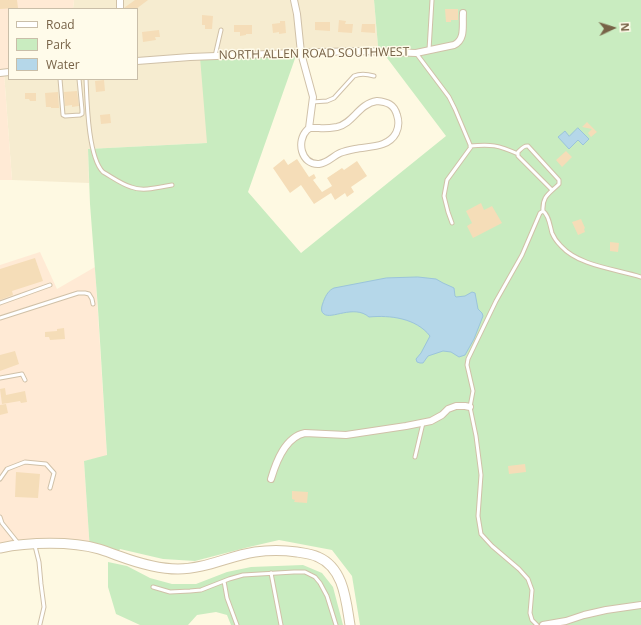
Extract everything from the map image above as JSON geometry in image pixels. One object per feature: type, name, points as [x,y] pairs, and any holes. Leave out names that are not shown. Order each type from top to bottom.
[{"type":"street","points":[[294,0],[301,53],[313,97],[309,128],[302,140],[303,154],[306,160],[318,164],[326,162],[336,154],[385,144],[394,137],[396,133],[398,117],[394,107],[387,102],[377,101],[368,103],[344,125],[328,129],[309,128]]},
{"type":"street","name":"NORTH ALLEN ROAD SOUTHWEST","points":[[138,61],[301,53],[416,53],[458,43],[463,33],[463,13]]},
{"type":"street","points":[[271,479],[274,468],[285,446],[298,434],[346,435],[406,426],[436,419],[448,409],[456,406],[470,407]]},
{"type":"street","points":[[0,548],[59,543],[80,545],[99,549],[139,563],[157,567],[178,569],[210,564],[254,552],[272,550],[292,551],[317,557],[326,561],[334,569],[341,583],[345,596],[350,625]]},
{"type":"street","points":[[543,625],[566,621],[606,610],[641,605]]},
{"type":"lane","points":[[429,50],[432,0]]},
{"type":"lane","points":[[215,56],[221,30]]},
{"type":"lane","points":[[416,53],[449,97],[470,146]]},
{"type":"lane","points":[[312,102],[327,101],[334,98],[345,88],[354,76],[358,74],[374,76]]},
{"type":"lane","points":[[60,80],[63,115],[65,116],[82,114],[79,80]]},
{"type":"lane","points":[[86,80],[91,138],[96,162],[99,168],[103,172],[132,188],[140,189],[172,185]]},
{"type":"lane","points":[[470,146],[494,145],[503,147],[518,154],[518,156],[552,190]]},
{"type":"lane","points":[[452,223],[444,196],[447,180],[470,146]]},
{"type":"lane","points":[[518,154],[523,147],[528,146],[560,180],[559,184],[544,198],[542,204],[543,211],[547,214],[552,233],[562,248],[574,257],[589,263],[641,277]]},
{"type":"lane","points":[[537,625],[532,620],[530,613],[532,590],[528,578],[492,546],[482,534],[478,516],[481,475],[476,436],[470,407],[472,391],[467,365],[468,359],[496,301],[522,256],[540,213],[543,211]]},
{"type":"lane","points":[[0,303],[50,285]]},
{"type":"lane","points":[[0,318],[78,293],[89,294],[93,304]]},
{"type":"lane","points":[[0,378],[22,374],[25,380]]},
{"type":"lane","points":[[415,457],[423,423]]},
{"type":"lane","points":[[0,479],[7,469],[25,462],[46,464],[54,473],[50,488]]},
{"type":"lane","points":[[0,517],[2,523],[20,546]]},
{"type":"lane","points":[[34,544],[39,562],[43,602],[43,614],[40,624]]},
{"type":"lane","points":[[153,588],[170,592],[201,590],[243,575],[305,572],[315,577],[320,583],[327,596],[336,625]]},
{"type":"lane","points":[[272,573],[281,625]]},
{"type":"lane","points":[[224,581],[227,598],[237,625]]},
{"type":"shaded area","points":[[0,0],[74,0],[73,8],[8,8],[8,72],[4,73],[12,180],[0,180]]},
{"type":"shaded area","points":[[74,0],[374,0],[378,46],[298,50],[207,143],[88,149],[89,183],[12,180],[4,73],[8,72],[8,80],[138,80],[138,8],[73,8]]},
{"type":"shaded area","points":[[40,252],[57,289],[95,267],[107,456],[84,461],[90,551],[54,542],[0,544],[0,265]]},
{"type":"green space","points":[[374,0],[641,0],[641,625],[360,625],[352,576],[332,550],[279,540],[195,561],[163,559],[120,549],[116,557],[90,551],[84,461],[107,455],[90,204],[88,149],[207,143],[200,57],[298,50],[248,192],[301,253],[446,136],[378,46]]},
{"type":"green space","points":[[108,562],[127,566],[150,578],[172,584],[196,584],[227,572],[251,567],[303,565],[322,573],[333,587],[343,625],[231,625],[227,615],[216,612],[197,615],[188,625],[140,625],[116,614],[108,587]]},
{"type":"water","points":[[578,128],[589,139],[583,145],[578,140],[569,149],[558,137],[565,131],[569,136]]},
{"type":"water","points":[[418,277],[436,279],[454,288],[456,297],[465,296],[472,292],[475,293],[478,309],[483,316],[474,339],[465,355],[459,357],[451,352],[443,351],[428,356],[423,363],[420,363],[417,362],[416,359],[430,336],[418,325],[394,317],[369,317],[363,313],[357,312],[327,315],[322,311],[322,305],[326,296],[329,291],[334,288],[386,278]]},
{"type":"building","points":[[0,0],[17,0],[18,8],[0,9]]},
{"type":"building","points":[[135,0],[148,0],[137,8],[124,8]]},
{"type":"building","points":[[445,9],[458,9],[458,20],[446,22]]},
{"type":"building","points":[[202,15],[213,16],[212,29],[205,29],[205,25],[202,25]]},
{"type":"building","points":[[339,20],[346,21],[345,24],[353,24],[352,33],[338,32]]},
{"type":"building","points":[[280,21],[285,21],[286,33],[273,33],[272,24],[280,23]]},
{"type":"building","points":[[315,22],[330,22],[330,31],[315,30]]},
{"type":"building","points":[[362,24],[375,24],[375,33],[361,32]]},
{"type":"building","points":[[234,25],[252,25],[252,34],[240,36],[240,32],[234,32]]},
{"type":"building","points":[[159,30],[160,37],[155,37],[156,40],[143,42],[142,32]]},
{"type":"building","points":[[104,80],[105,91],[96,92],[95,81]]},
{"type":"building","points":[[77,91],[79,106],[65,106],[64,92]]},
{"type":"building","points":[[58,92],[59,108],[46,107],[45,93]]},
{"type":"building","points":[[25,93],[36,93],[36,101],[25,99]]},
{"type":"building","points":[[110,114],[111,123],[101,124],[100,115]]},
{"type":"building","points":[[587,122],[597,132],[591,137],[588,133],[592,129],[582,127]]},
{"type":"building","points":[[566,151],[572,157],[562,167],[556,160]]},
{"type":"building","points":[[284,159],[288,165],[297,159],[309,177],[314,174],[316,178],[313,180],[322,192],[332,186],[327,178],[342,168],[344,170],[357,161],[367,176],[351,187],[354,192],[347,197],[345,193],[335,200],[331,193],[314,204],[301,185],[290,193],[273,168]]},
{"type":"building","points":[[481,203],[484,210],[492,206],[502,223],[473,238],[467,226],[472,223],[466,211]]},
{"type":"building","points":[[581,219],[585,232],[578,235],[572,222]]},
{"type":"building","points":[[610,242],[619,243],[618,252],[610,251]]},
{"type":"building","points":[[35,258],[43,281],[12,291],[13,295],[0,300],[0,269]]},
{"type":"building","points":[[64,328],[65,339],[50,340],[49,337],[45,337],[45,332],[57,331],[57,329]]},
{"type":"building","points":[[15,351],[19,364],[0,371],[0,355]]},
{"type":"building","points":[[5,388],[6,395],[25,391],[27,402],[21,403],[20,401],[2,404],[0,389]]},
{"type":"building","points":[[6,404],[8,413],[0,415],[0,405]]},
{"type":"building","points":[[525,464],[526,472],[509,474],[508,466]]},
{"type":"building","points":[[16,472],[40,474],[38,498],[15,497]]},
{"type":"building","points":[[292,491],[308,492],[307,503],[294,502],[295,500],[292,499]]}]
